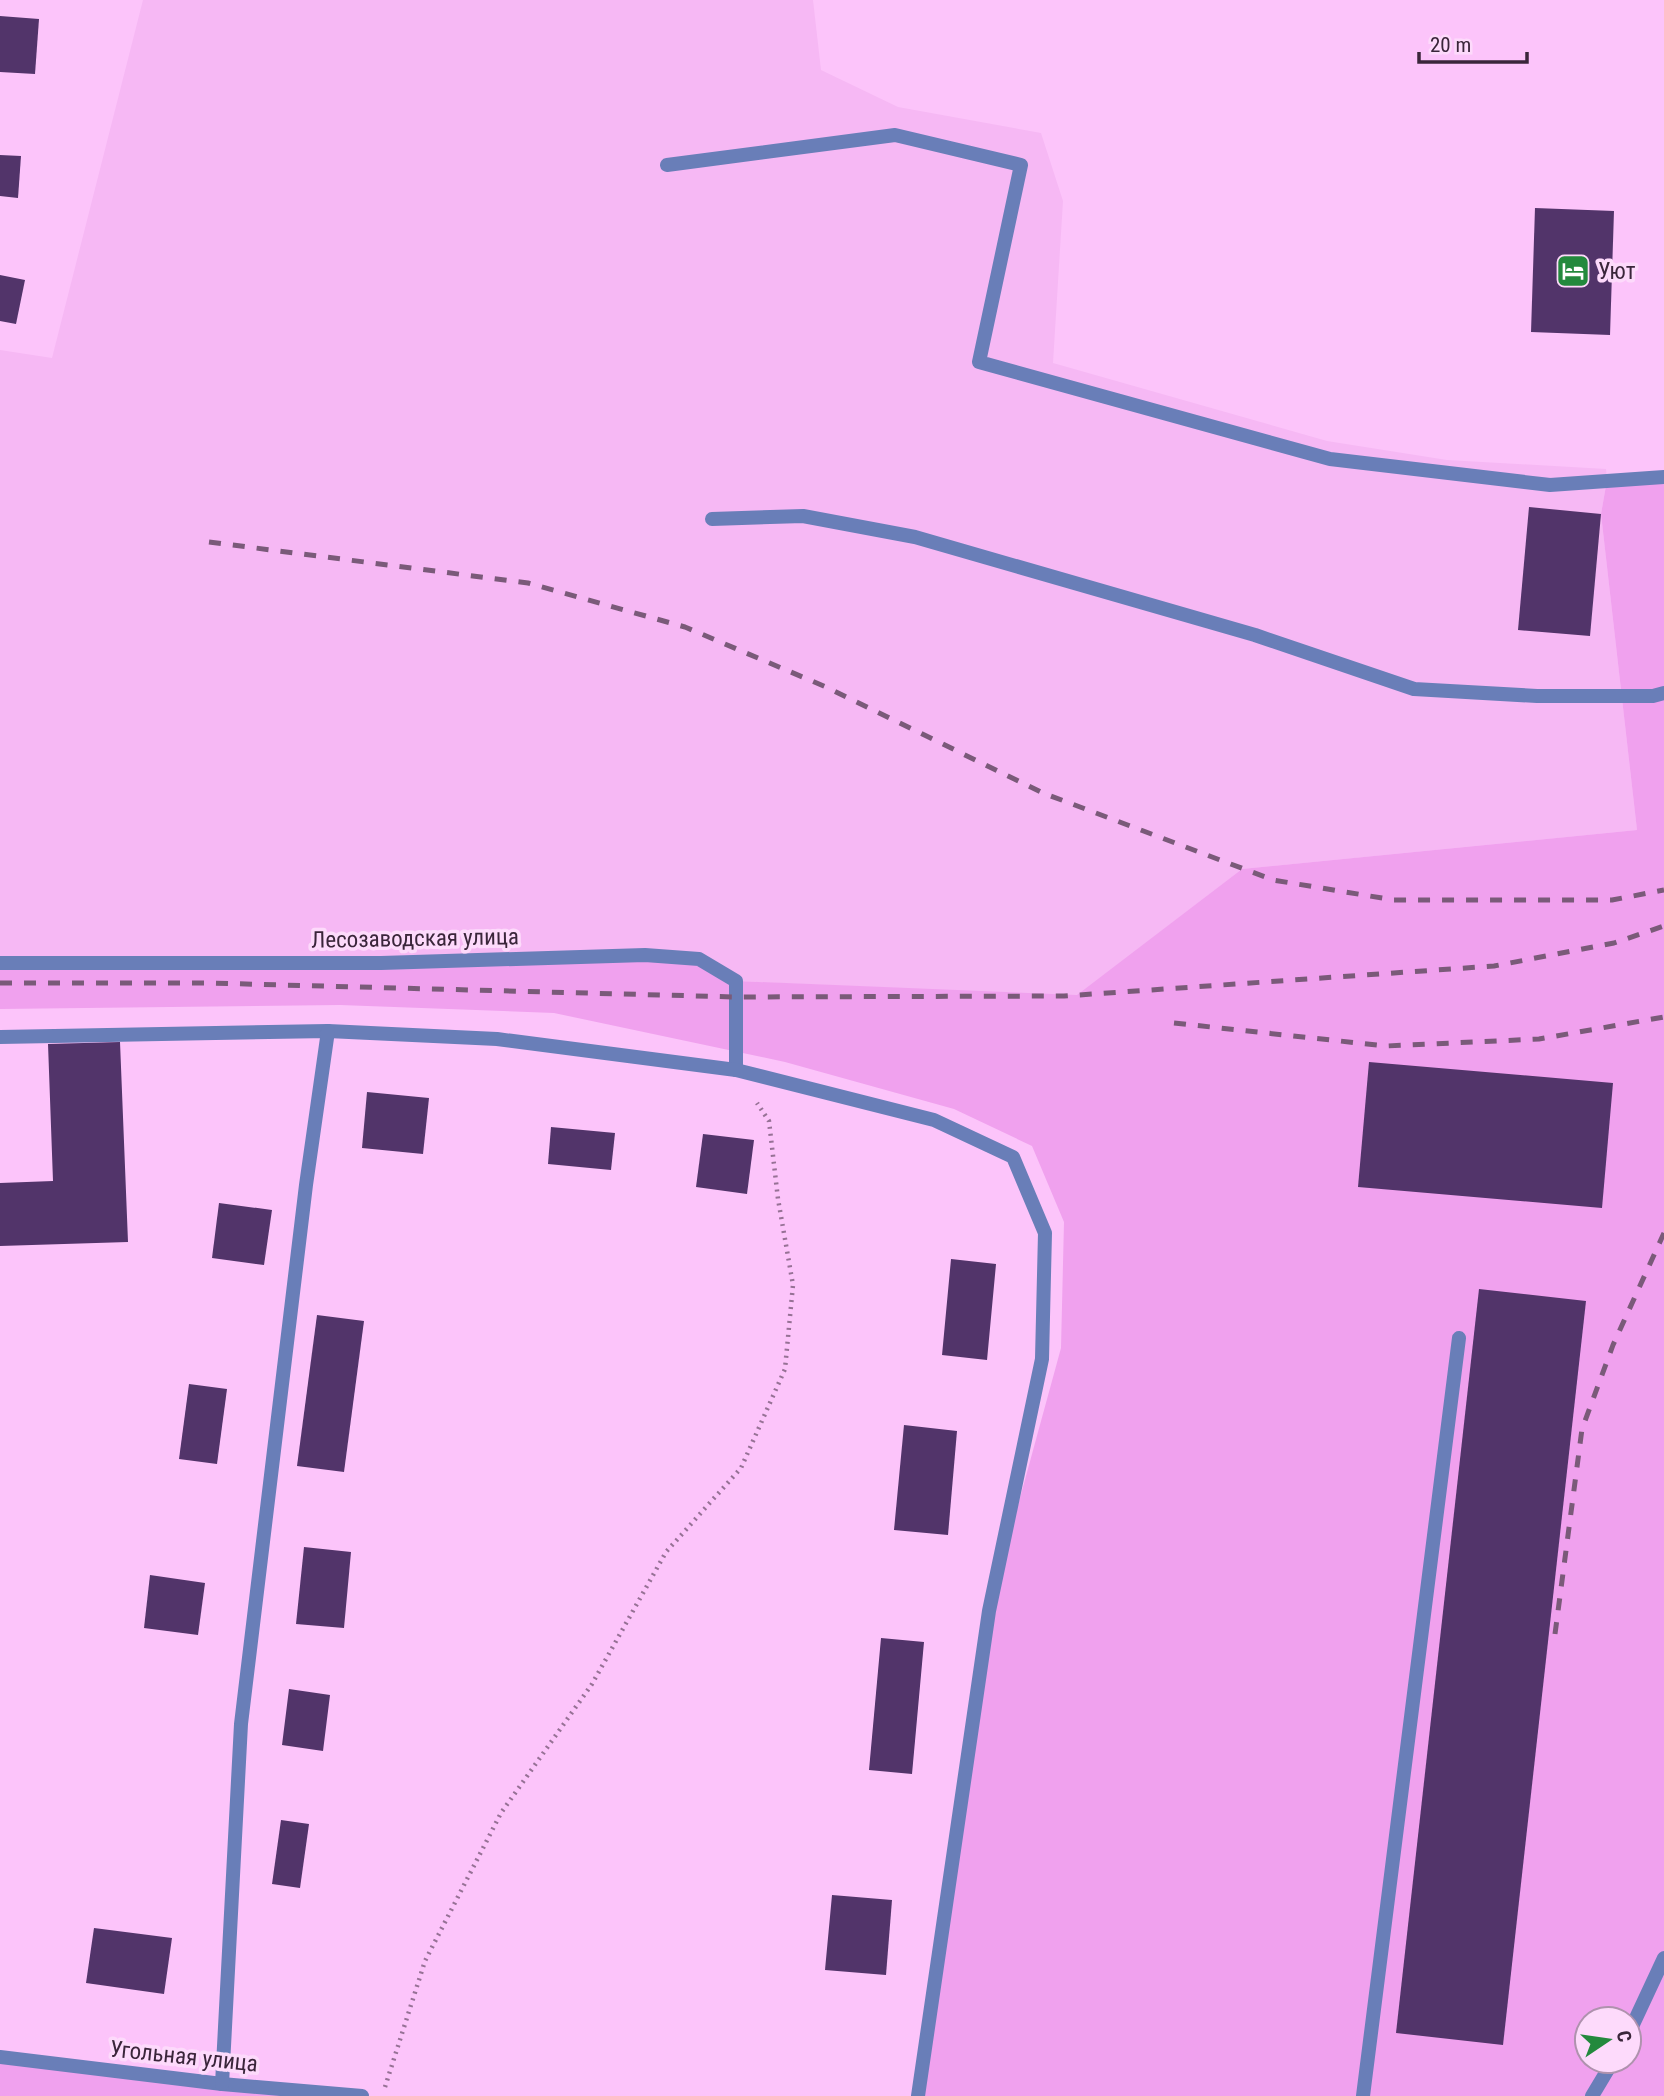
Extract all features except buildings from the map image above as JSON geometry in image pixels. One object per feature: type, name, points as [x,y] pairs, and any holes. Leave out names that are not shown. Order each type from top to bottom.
[{"type":"street","points":[[667,165],[895,135],[1021,165],[979,362],[1329,459],[1550,485],[1664,477]]},
{"type":"street","points":[[712,519],[803,516],[915,537],[1255,635],[1414,688],[1536,696],[1653,696],[1664,693]]},
{"type":"street","name":"Лесозаводская улица","points":[[0,963],[381,963],[645,955],[699,959],[736,981],[736,1070]]},
{"type":"street","points":[[222,2084],[241,1724],[306,1185],[328,1031]]},
{"type":"street","points":[[0,1037],[328,1031],[498,1040],[736,1070],[934,1120],[1013,1157],[1045,1233],[1042,1359],[989,1611],[918,2096]]},
{"type":"street","points":[[1363,2096],[1459,1338]]},
{"type":"street","points":[[1642,2005],[1664,1958]]},
{"type":"street","name":"Угольная улица","points":[[0,2057],[222,2084],[362,2096]]},
{"type":"street","points":[[1592,2096],[1605,2075]]},
{"type":"path","points":[[383,2096],[425,1961],[501,1813],[593,1684],[666,1552],[741,1468],[785,1368],[793,1285],[778,1199],[769,1121],[736,1070]]},
{"type":"shaded area","points":[[143,0],[813,0],[821,70],[898,107],[1041,133],[1063,201],[1053,363],[1327,441],[1447,460],[1606,469],[1607,480],[1601,514],[1637,830],[1242,869],[1077,996],[736,981],[0,963],[0,350],[52,358]]},
{"type":"shaded area","points":[[1607,480],[1664,480],[1664,2096],[918,2096],[989,1611],[1061,1348],[1064,1222],[1032,1146],[954,1109],[785,1062],[554,1013],[340,1005],[0,1009],[0,963],[699,959],[736,981],[1077,995],[1242,869],[1637,830],[1601,514]]},
{"type":"shaded area","points":[[0,2056],[302,2096],[0,2096]]},
{"type":"railway","points":[[209,542],[528,583],[685,627],[826,687],[1043,793],[1273,880],[1394,900],[1612,900],[1664,890]]},
{"type":"railway","points":[[0,983],[207,983],[736,997],[1064,996],[1494,966],[1614,943],[1664,926]]},
{"type":"railway","points":[[1174,1023],[1386,1046],[1539,1039],[1664,1017]]},
{"type":"railway","points":[[1555,1634],[1582,1429],[1613,1345],[1664,1233]]},
{"type":"place","name":"Уют","points":[[1573,271]]}]
